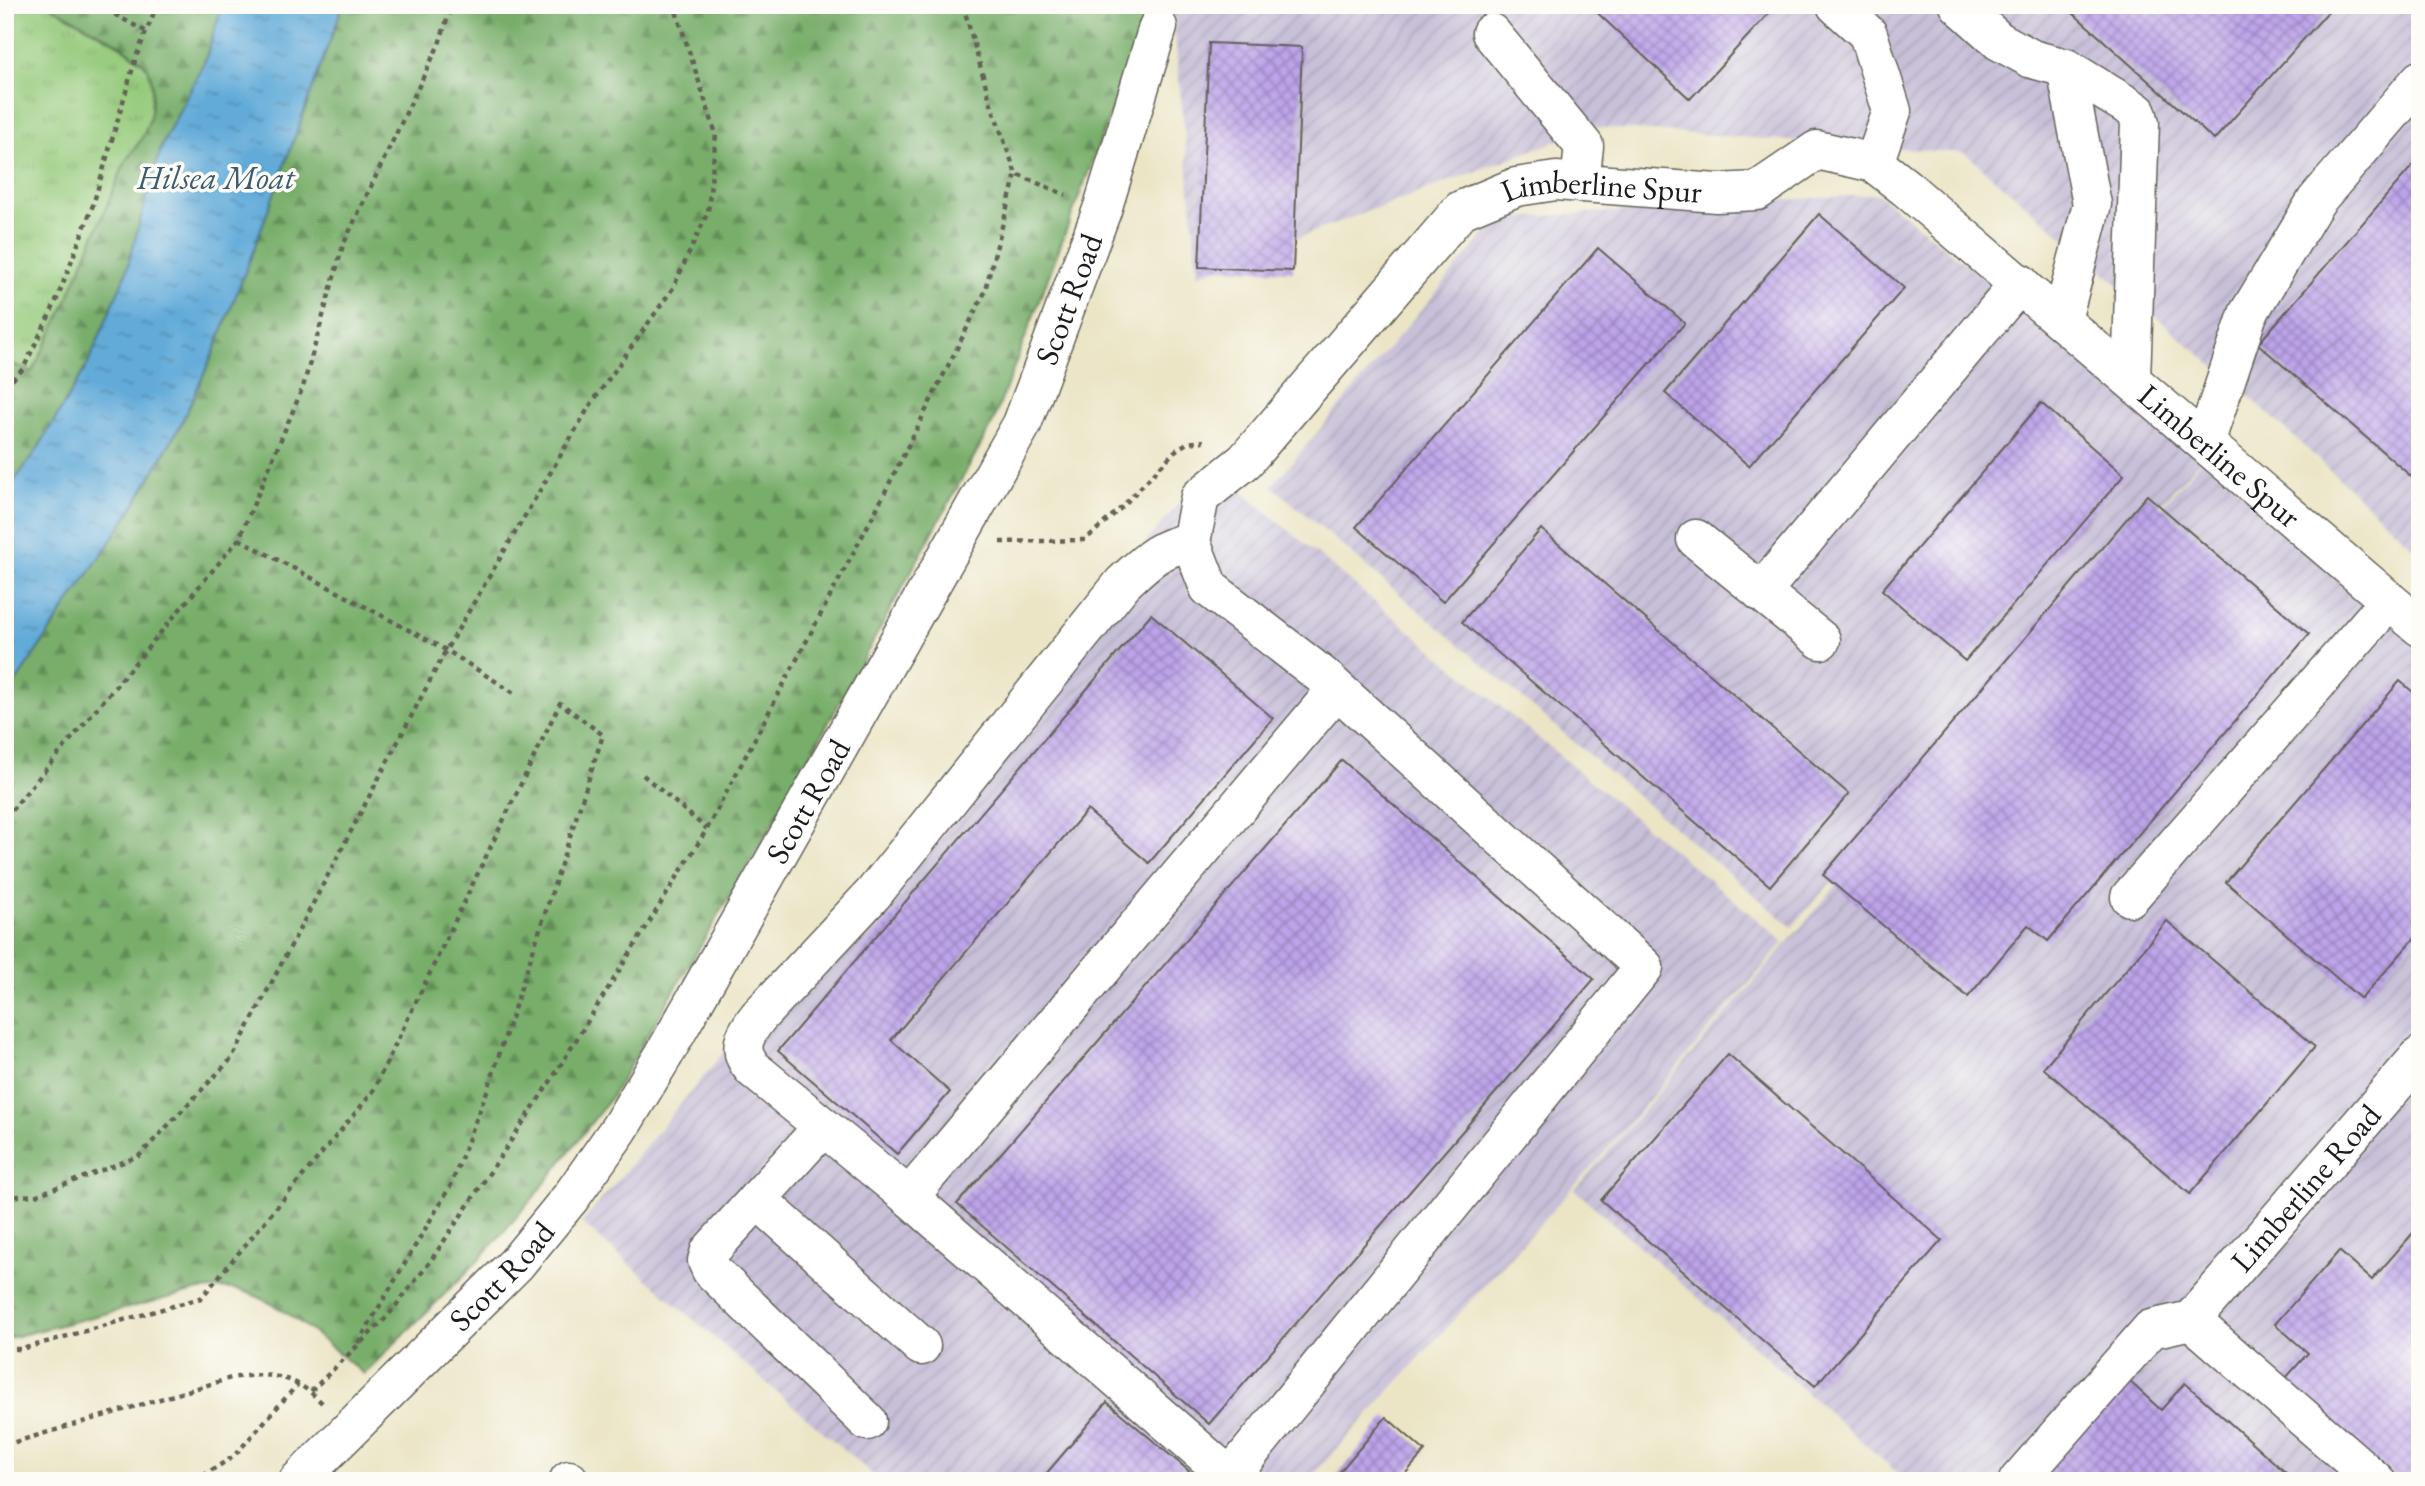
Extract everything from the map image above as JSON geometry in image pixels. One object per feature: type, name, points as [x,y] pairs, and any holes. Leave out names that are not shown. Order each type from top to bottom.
[{"type":"street","points":[[1836,5],[1868,34],[1892,111],[1874,163]]},
{"type":"street","points":[[1959,5],[2000,41],[2032,59],[2066,68],[2137,112],[2140,123],[2131,379]]},
{"type":"street","name":"Scott Road","points":[[298,1481],[516,1264],[571,1198],[618,1129],[727,947],[1022,424],[1102,210],[1158,27]]},
{"type":"street","points":[[1491,33],[1584,146],[1580,183]]},
{"type":"street","points":[[2062,320],[2092,204],[2066,68]]},
{"type":"street","points":[[2205,443],[2248,314],[2316,201],[2420,80]]},
{"type":"street","name":"Limberline Spur","points":[[1191,542],[1200,497],[1245,461],[1461,210],[1516,187],[1556,181],[1717,192],[1757,191],[1817,150],[1874,163],[2020,283],[2420,627]]},
{"type":"street","points":[[1761,592],[2020,283]]},
{"type":"street","points":[[1696,539],[1821,640]]},
{"type":"street","points":[[1191,542],[1209,588],[1338,689],[1644,967],[1230,1477],[909,1197],[746,1061],[744,1037],[751,1026],[873,894],[1124,583],[1156,552],[1172,545],[1191,542]]},
{"type":"street","points":[[2130,897],[2389,601]]},
{"type":"street","points":[[909,1197],[1338,689]]},
{"type":"street","name":"Limberline Road","points":[[2191,1320],[2412,1081]]},
{"type":"street","points":[[823,1127],[710,1251],[707,1256],[708,1266],[867,1421]]},
{"type":"street","points":[[757,1199],[921,1346]]},
{"type":"street","points":[[2018,1481],[2151,1329],[2191,1320],[2376,1481]]},
{"type":"path","points":[[97,5],[146,32]]},
{"type":"path","points":[[5,387],[23,369],[55,304],[93,205],[136,57],[157,5]]},
{"type":"path","points":[[5,818],[239,539],[303,387],[343,245],[439,44],[452,5]]},
{"type":"path","points":[[5,1197],[37,1195],[139,1156],[232,1058],[446,650],[589,407],[673,288],[708,212],[716,134],[674,5]]},
{"type":"path","points":[[311,1391],[387,1317],[430,1262],[550,1082],[707,829],[877,509],[984,294],[1016,174],[991,104],[963,5]]},
{"type":"path","points":[[1016,174],[1102,210]]},
{"type":"path","points":[[960,530],[982,542],[1085,540],[1122,507],[1175,451],[1187,443],[1200,440],[1213,444],[1245,461]]},
{"type":"path","points":[[239,539],[446,650],[514,693]]},
{"type":"path","points":[[5,1349],[22,1349],[201,1298],[372,1093],[559,704],[603,735],[489,1086],[451,1185],[355,1348]]},
{"type":"path","points":[[642,775],[707,829]]},
{"type":"path","points":[[5,1444],[231,1378],[255,1374],[274,1375],[311,1391],[348,1430]]},
{"type":"path","points":[[194,1481],[233,1457],[298,1384]]},
{"type":"shaded area","points":[[1172,5],[2420,5],[2420,553],[2258,404],[1965,153],[1594,127],[1198,275]]},
{"type":"shaded area","points":[[1878,194],[2204,455],[1792,927],[1272,486],[1498,219]]},
{"type":"shaded area","points":[[2204,458],[2420,645],[2420,1481],[1907,1481],[1575,1190]]},
{"type":"shaded area","points":[[1210,465],[1784,942],[1595,1163],[1308,1481],[880,1481],[582,1223]]},
{"type":"green space","points":[[5,5],[48,5],[124,48],[148,67],[152,83],[151,118],[140,144],[126,160],[64,308],[32,372],[5,361]]},
{"type":"green space","points":[[48,5],[222,5],[205,61],[165,139],[154,169],[126,273],[88,364],[37,450],[5,494],[5,361],[32,372],[64,308],[126,160],[144,133],[150,119],[152,102],[151,78],[142,62],[118,44]]},
{"type":"green space","points":[[343,5],[1152,5],[993,422],[784,804],[612,1096],[538,1192],[478,1261],[364,1374],[283,1311],[248,1293],[228,1288],[199,1290],[5,1339],[5,698],[132,509],[181,424],[213,354],[252,254]]},
{"type":"water","name":"Hilsea Moat","points":[[222,5],[343,5],[252,254],[213,354],[181,424],[132,509],[5,698],[5,494],[37,450],[88,364],[126,273],[154,169],[165,139],[205,61]]},
{"type":"building","points":[[1589,5],[1760,5],[1769,13],[1690,99]]},
{"type":"building","points":[[2064,5],[2334,5],[2214,140]]},
{"type":"building","points":[[1209,43],[1302,47],[1293,271],[1199,267]]},
{"type":"building","points":[[2420,157],[2420,484],[2258,344]]},
{"type":"building","points":[[1819,214],[1904,288],[1749,466],[1665,393]]},
{"type":"building","points":[[1598,248],[1685,323],[1443,602],[1356,527]]},
{"type":"building","points":[[2041,403],[2124,475],[1965,661],[1882,590]]},
{"type":"building","points":[[2147,495],[2309,634],[2048,941],[2028,925],[1968,997],[1823,875]]},
{"type":"building","points":[[1541,529],[1849,794],[1770,886],[1462,622]]},
{"type":"building","points":[[1151,614],[1273,718],[1149,863],[1087,810],[891,1040],[950,1092],[897,1154],[778,1051]]},
{"type":"building","points":[[2400,681],[2420,698],[2420,932],[2361,999],[2226,882]]},
{"type":"building","points":[[1342,760],[1594,979],[1209,1424],[957,1204]]},
{"type":"building","points":[[2167,921],[2315,1047],[2190,1194],[2043,1068]]},
{"type":"building","points":[[1728,1054],[1942,1240],[1815,1386],[1601,1200]]},
{"type":"building","points":[[2420,1225],[2420,1481],[2400,1481],[2285,1379],[2308,1353],[2275,1324],[2339,1251],[2372,1280]]},
{"type":"building","points":[[2128,1380],[2161,1410],[2185,1383],[2295,1481],[2039,1481]]},
{"type":"building","points":[[1107,1402],[1189,1471],[1181,1481],[1040,1481]]},
{"type":"building","points":[[1386,1417],[1425,1451],[1399,1481],[1332,1481]]}]
